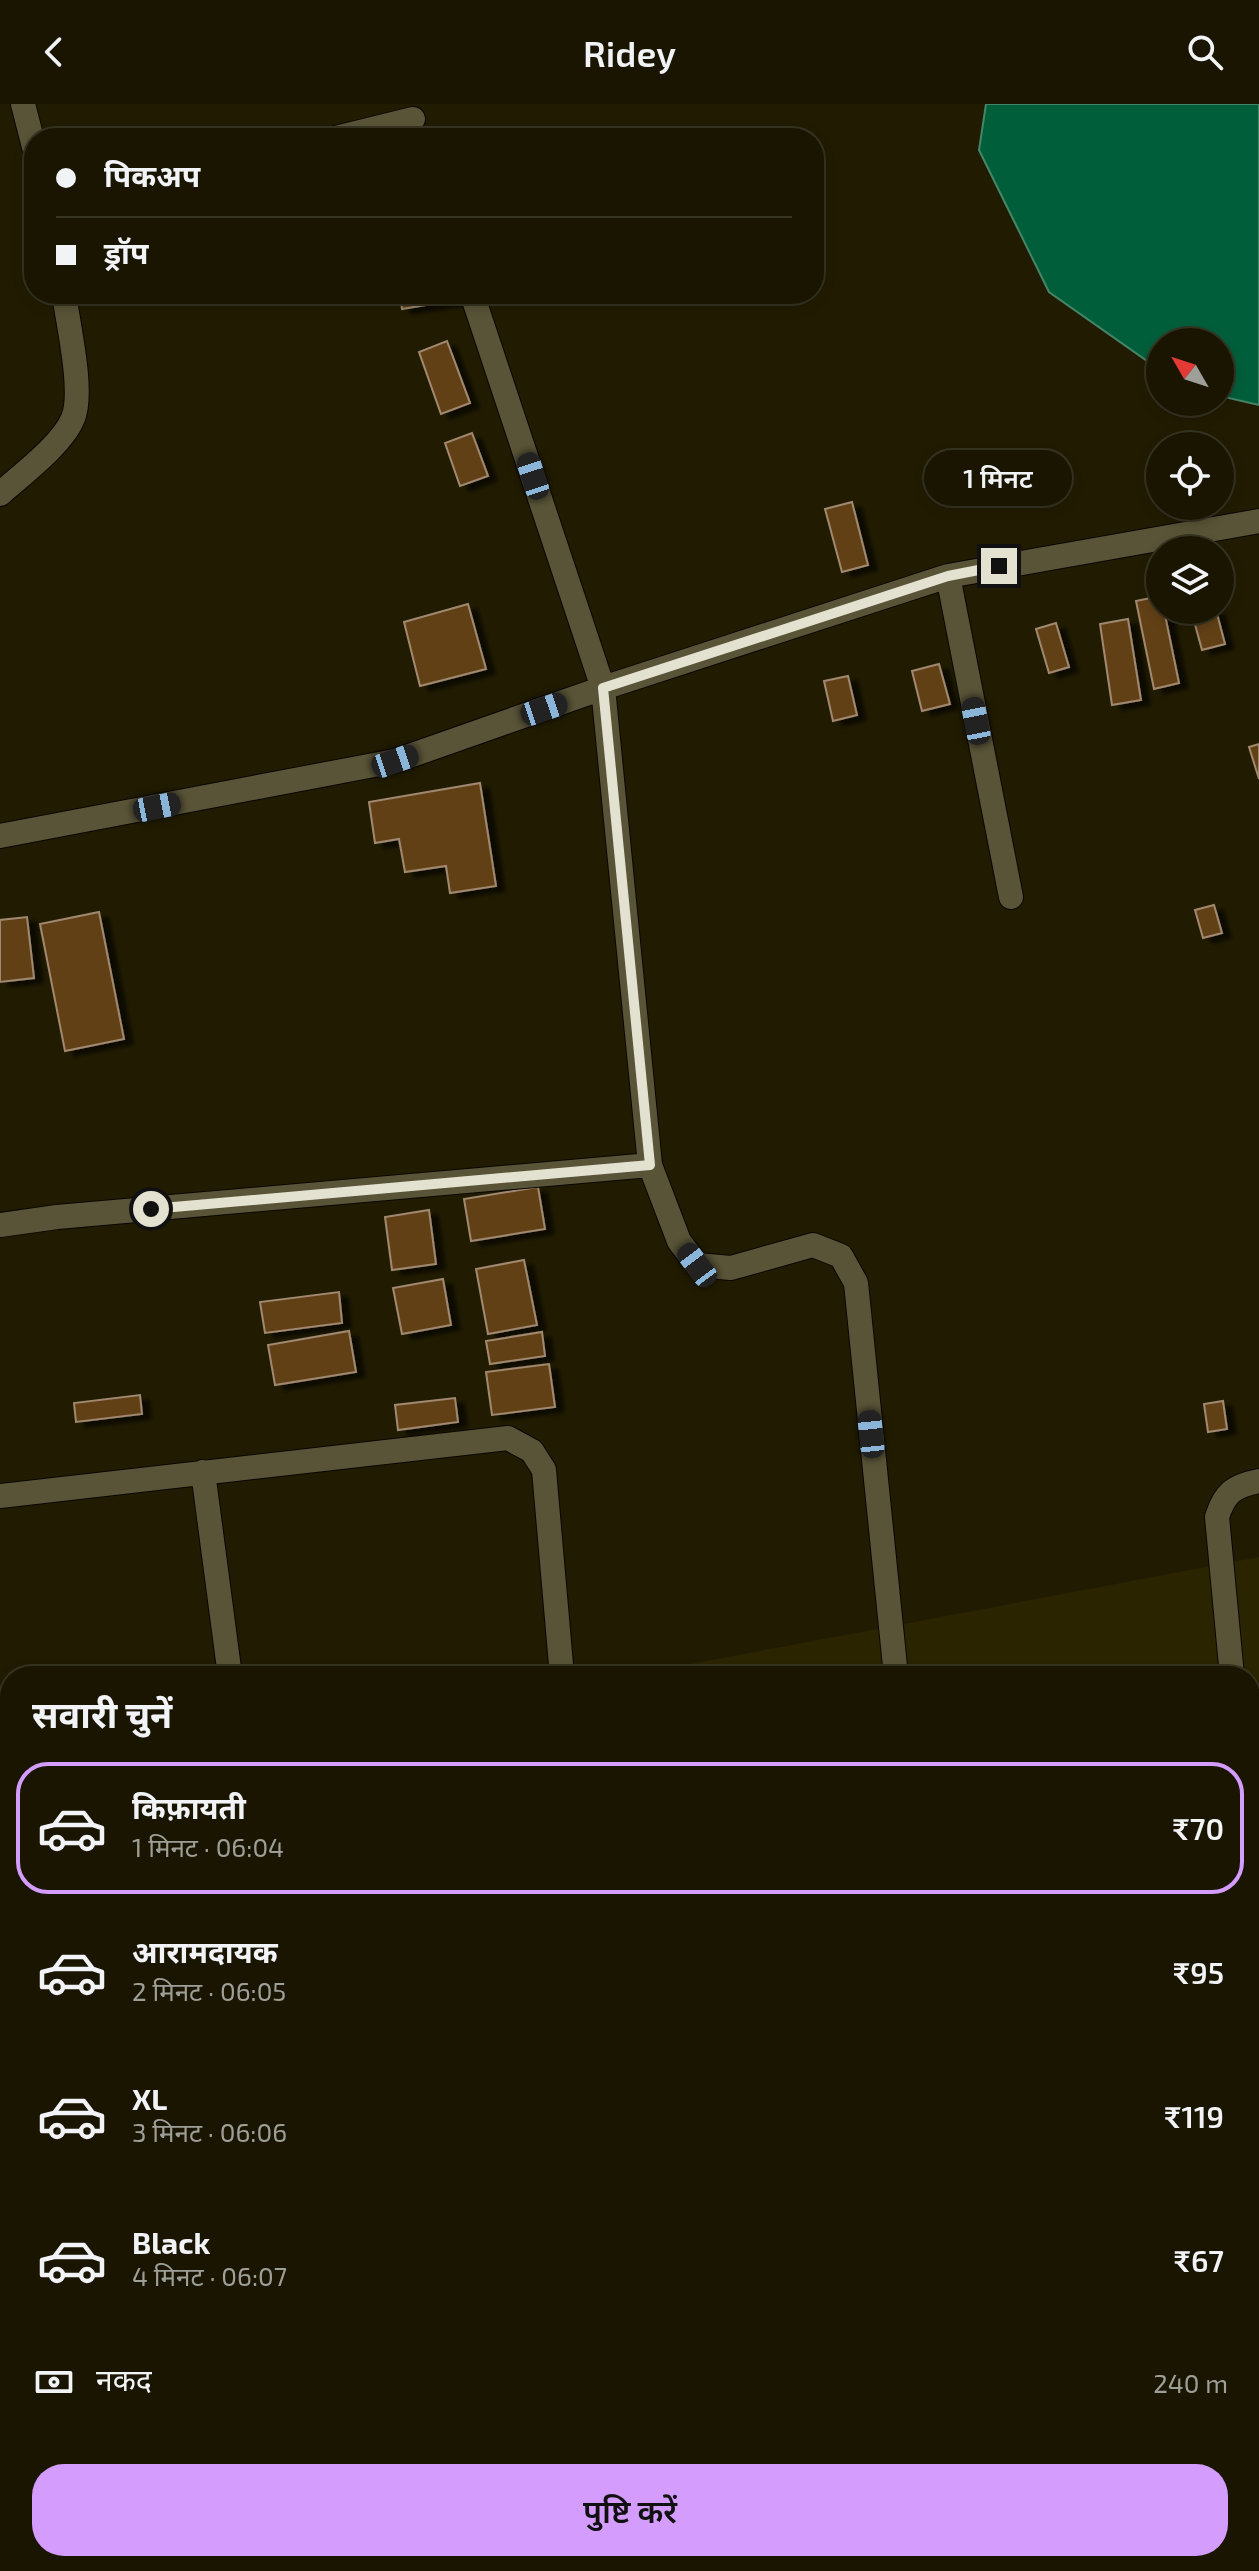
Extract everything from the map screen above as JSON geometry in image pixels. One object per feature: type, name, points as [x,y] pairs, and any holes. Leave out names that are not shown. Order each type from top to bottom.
[{"type":"street","points":[[23,104],[29,128]]},
{"type":"street","points":[[380,128],[415,120]]},
{"type":"street","points":[[0,494],[51,449],[74,418],[77,385],[65,304]]},
{"type":"street","points":[[475,304],[603,688],[650,1165],[679,1241],[697,1265],[731,1268],[813,1245],[841,1256],[856,1283],[895,1666]]},
{"type":"street","points":[[0,836],[395,761],[603,688],[948,576],[1258,528]]},
{"type":"street","points":[[948,576],[1011,897]]},
{"type":"street","points":[[0,1225],[57,1217],[650,1165]]},
{"type":"street","points":[[0,1496],[508,1438],[532,1451],[544,1470],[561,1666]]},
{"type":"street","points":[[203,1472],[229,1666]]},
{"type":"street","points":[[1231,1666],[1217,1517],[1222,1500],[1239,1485],[1259,1481]]},
{"type":"shaded area","points":[[986,104],[1259,104],[1259,405],[1234,399],[1234,328],[1146,328],[1146,360],[1049,292],[979,150]]},
{"type":"shaded area","points":[[1259,1557],[1259,1666],[680,1666]]},
{"type":"building","points":[[401,304],[432,304],[402,309]]},
{"type":"building","points":[[447,341],[470,403],[441,414],[419,352]]},
{"type":"building","points":[[472,433],[488,476],[460,486],[445,443]]},
{"type":"building","points":[[852,502],[868,565],[842,572],[825,509]]},
{"type":"building","points":[[1146,599],[1146,624],[1167,624],[1179,683],[1154,689],[1136,601]]},
{"type":"building","points":[[468,604],[486,669],[420,686],[404,622]]},
{"type":"building","points":[[1128,619],[1141,700],[1112,705],[1100,624]]},
{"type":"building","points":[[1056,623],[1069,667],[1049,673],[1036,629]]},
{"type":"building","points":[[1195,624],[1220,624],[1225,644],[1202,650]]},
{"type":"building","points":[[939,664],[950,704],[922,711],[912,671]]},
{"type":"building","points":[[848,676],[857,715],[833,721],[824,681]]},
{"type":"building","points":[[1259,744],[1259,779],[1249,747]]},
{"type":"building","points":[[480,783],[496,886],[450,893],[446,866],[405,872],[399,839],[375,843],[369,802]]},
{"type":"building","points":[[1214,905],[1222,933],[1203,938],[1195,910]]},
{"type":"building","points":[[99,912],[124,1039],[65,1051],[40,924]]},
{"type":"building","points":[[27,917],[34,978],[0,982],[0,920]]},
{"type":"building","points":[[538,1187],[545,1229],[471,1241],[464,1199]]},
{"type":"building","points":[[429,1210],[436,1264],[392,1270],[385,1217]]},
{"type":"building","points":[[524,1260],[537,1325],[488,1334],[476,1269]]},
{"type":"building","points":[[443,1279],[451,1325],[402,1334],[393,1288]]},
{"type":"building","points":[[339,1292],[342,1323],[265,1333],[260,1302]]},
{"type":"building","points":[[349,1331],[356,1372],[275,1385],[268,1345]]},
{"type":"building","points":[[542,1332],[545,1356],[490,1364],[486,1341]]},
{"type":"building","points":[[549,1364],[555,1407],[492,1415],[486,1372]]},
{"type":"building","points":[[140,1395],[142,1414],[76,1422],[74,1403]]},
{"type":"building","points":[[455,1398],[458,1422],[398,1430],[395,1405]]},
{"type":"building","points":[[1223,1401],[1227,1429],[1208,1432],[1204,1404]]},
{"type":"route","points":[[151,1209],[650,1165],[603,688],[948,576],[999,566]]}]
